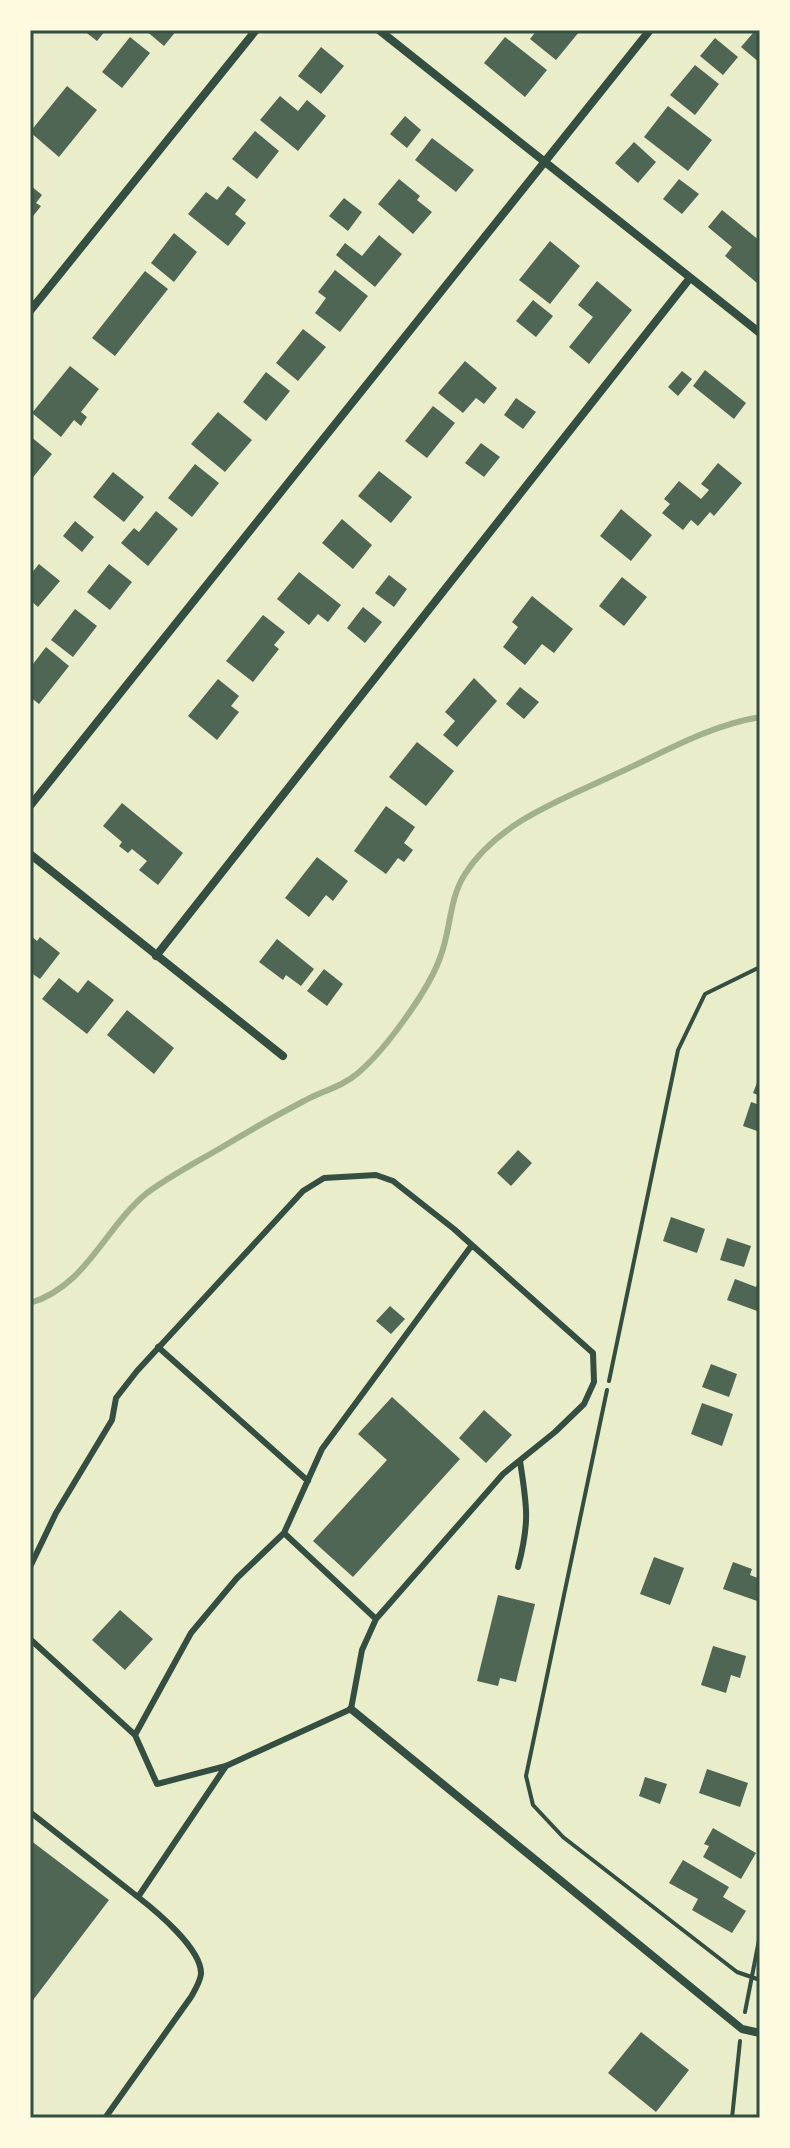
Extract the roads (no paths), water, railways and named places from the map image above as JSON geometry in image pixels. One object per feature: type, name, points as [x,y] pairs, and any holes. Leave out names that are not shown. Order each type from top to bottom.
[{"type":"street","points":[[30,311],[256,30]]},
{"type":"street","points":[[379,30],[760,333]]},
{"type":"street","points":[[30,806],[650,30]]},
{"type":"street","points":[[156,956],[690,278]]},
{"type":"street","points":[[30,854],[283,1056]]},
{"type":"street","points":[[351,1709],[742,2029],[760,2033]]},
{"type":"lane","points":[[30,1567],[56,1513],[112,1420],[116,1398],[158,1347],[303,1191],[324,1178],[376,1175],[393,1181],[472,1245],[593,1353],[594,1382],[584,1404],[503,1474],[376,1619],[362,1650],[351,1709],[226,1766],[157,1784],[135,1735],[30,1639]]},
{"type":"lane","points":[[135,1735],[191,1633],[237,1578],[284,1533],[322,1449],[472,1245]]},
{"type":"lane","points":[[158,1347],[308,1481]]},
{"type":"lane","points":[[518,1567],[528,1521],[520,1461]]},
{"type":"lane","points":[[284,1533],[376,1619]]},
{"type":"lane","points":[[138,1897],[226,1766]]},
{"type":"lane","points":[[30,1812],[164,1917],[200,1963],[201,1978],[191,1997],[105,2118]]},
{"type":"waterway","points":[[30,1303],[50,1295],[81,1270],[147,1193],[272,1118],[345,1082],[369,1063],[406,1018],[427,985],[441,955],[460,884],[479,856],[495,840],[532,814],[668,749],[722,727],[760,717]]}]
